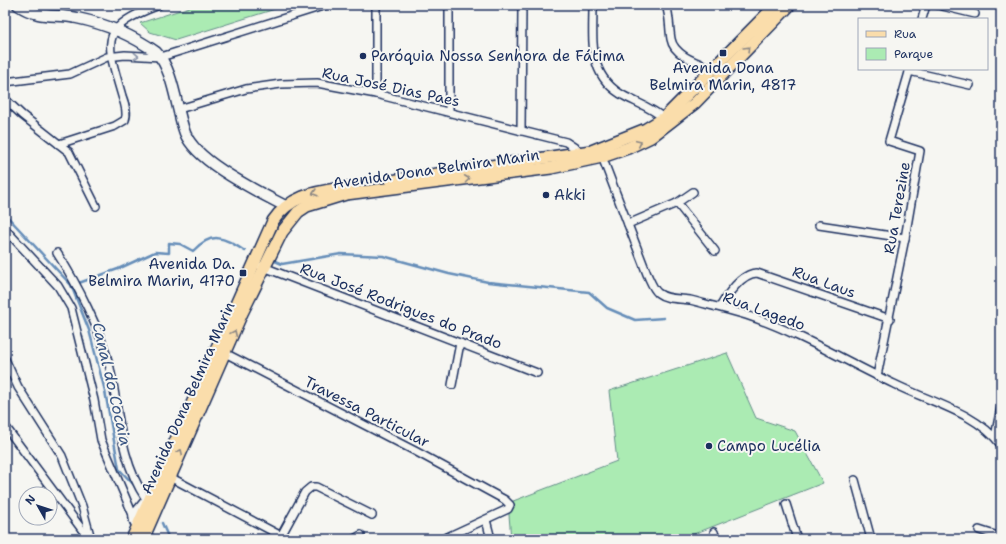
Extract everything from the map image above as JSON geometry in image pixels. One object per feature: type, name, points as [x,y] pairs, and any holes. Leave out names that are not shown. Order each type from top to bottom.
[{"type":"main road","points":[[18,5],[36,14],[76,18],[116,29],[149,47],[161,57],[179,109],[185,132],[194,148],[217,167],[268,196],[286,213],[282,232]]},
{"type":"main road","name":"Avenida Dona Belmira Marin","points":[[719,72],[776,5]]},
{"type":"main road","name":"Avenida Dona Belmira Marin","points":[[142,536],[152,500],[165,475],[260,265],[273,221],[291,201],[318,192],[576,154],[600,152],[646,129],[667,121],[790,5]]},
{"type":"main road","name":"Avenida Dona Belmira Marin","points":[[260,265],[282,232],[298,212],[313,204],[339,196],[552,168],[576,154]]},
{"type":"street","points":[[59,144],[115,126],[125,120],[126,110],[111,56],[110,43],[116,29],[133,15],[159,5]]},
{"type":"street","points":[[5,82],[70,74],[100,59],[111,56],[125,55],[161,57],[326,5]]},
{"type":"street","points":[[376,5],[376,94]]},
{"type":"street","points":[[449,5],[449,112]]},
{"type":"street","points":[[521,131],[522,5]]},
{"type":"street","points":[[594,5],[594,57],[600,75],[620,94],[651,109],[667,121]]},
{"type":"street","points":[[922,18],[926,5]]},
{"type":"street","points":[[938,5],[975,14]]},
{"type":"street","points":[[668,6],[671,42],[676,49],[681,54],[719,72]]},
{"type":"street","points":[[909,70],[970,85]]},
{"type":"street","name":"Rua Terezine","points":[[877,376],[890,319],[920,151],[889,141],[909,70]]},
{"type":"street","name":"Rua José Dias Paes","points":[[179,109],[246,89],[280,84],[317,83],[376,94],[566,142],[576,154]]},
{"type":"street","points":[[5,99],[22,115],[59,144],[73,158],[96,206]]},
{"type":"street","name":"Rua Lagedo","points":[[600,152],[647,274],[657,292],[669,298],[720,307],[773,325],[877,376],[960,413],[979,424],[995,437],[1001,445]]},
{"type":"street","points":[[628,224],[677,202],[693,192]]},
{"type":"street","points":[[677,202],[715,251]]},
{"type":"street","points":[[819,225],[905,238]]},
{"type":"street","points":[[5,229],[54,281],[71,308],[94,400],[101,440],[133,514],[133,522],[142,536]]},
{"type":"street","points":[[57,253],[78,286],[105,353],[110,368],[123,443],[133,477],[152,500],[133,514]]},
{"type":"street","name":"Rua José Rodrigues do Prado","points":[[260,265],[537,373]]},
{"type":"street","name":"Rua Laus","points":[[720,307],[732,291],[750,274],[763,274],[890,319]]},
{"type":"street","points":[[452,385],[460,343]]},
{"type":"street","name":"Travessa Particular","points":[[221,351],[415,451],[505,500],[510,508],[486,520]]},
{"type":"street","points":[[5,360],[18,387],[62,456],[84,512],[90,539]]},
{"type":"street","points":[[995,437],[1001,407]]},
{"type":"street","points":[[5,426],[90,539]]},
{"type":"street","points":[[165,475],[284,538],[305,492],[311,487],[316,487],[372,515]]},
{"type":"street","points":[[855,480],[871,539]]},
{"type":"street","points":[[786,504],[797,539]]},
{"type":"street","points":[[443,539],[486,520],[491,539]]},
{"type":"street","points":[[979,530],[1001,537]]},
{"type":"green space","points":[[196,5],[288,5],[176,40],[150,32],[140,23]]},
{"type":"green space","name":"Campo Lucélia","points":[[727,353],[756,418],[795,431],[823,483],[681,539],[511,539],[508,503],[617,461],[609,391]]},
{"type":"waterway","name":"Canal do Cocaia","points":[[5,214],[71,285],[89,330],[105,391],[119,469],[134,485]]},
{"type":"waterway","points":[[76,284],[118,269],[155,252],[169,253],[169,243],[180,244],[193,251],[207,240],[219,238],[245,251]]},
{"type":"waterway","points":[[275,261],[282,264],[341,254],[383,256],[449,274],[488,282],[589,292],[607,308],[635,320],[664,318]]},
{"type":"waterway","points":[[162,523],[169,539]]},
{"type":"place","name":"Avenida Dona Belmira Marin, 4817","points":[[723,53]]},
{"type":"place","name":"Paróquia Nossa Senhora de Fátima","points":[[363,56]]},
{"type":"place","name":"Akki","points":[[546,195]]},
{"type":"place","name":"Avenida Da. Belmira Marin, 4170","points":[[243,273]]},
{"type":"place","name":"Campo Lucélia","points":[[709,446]]}]
